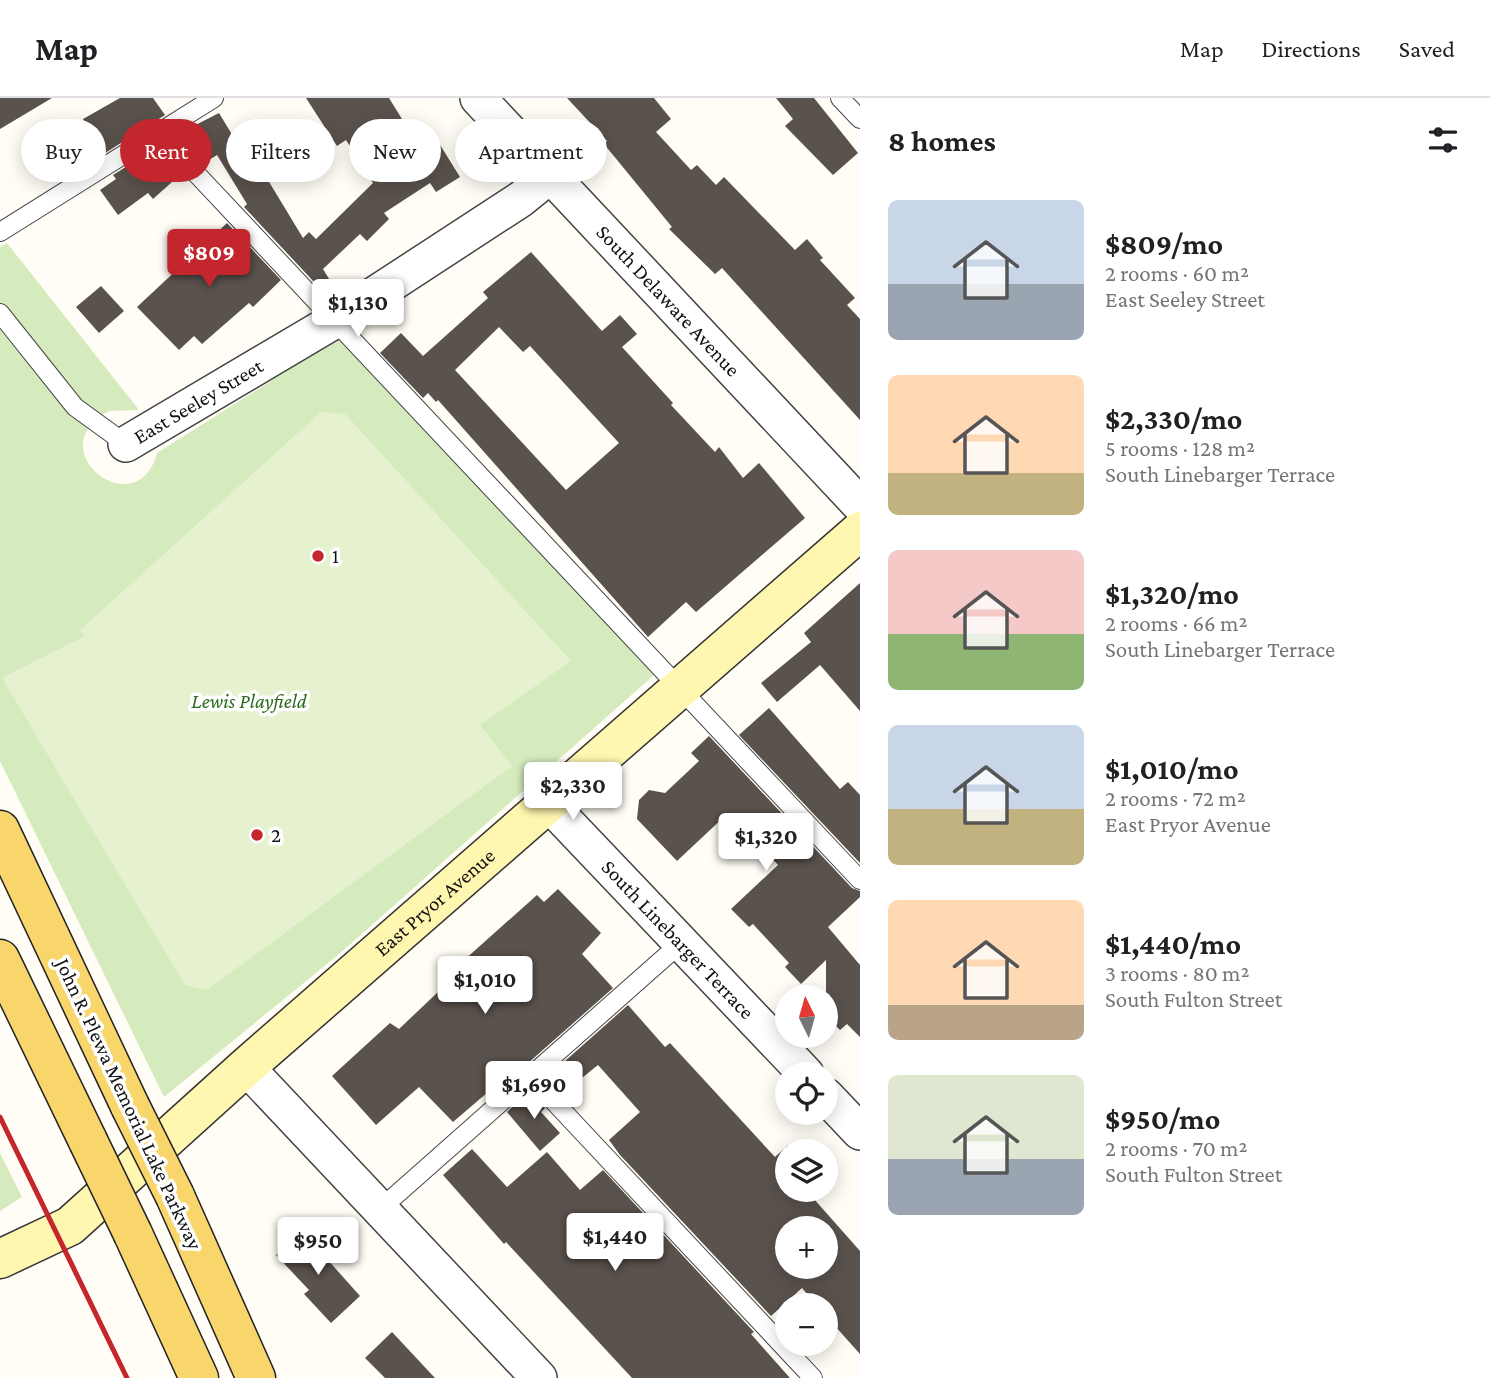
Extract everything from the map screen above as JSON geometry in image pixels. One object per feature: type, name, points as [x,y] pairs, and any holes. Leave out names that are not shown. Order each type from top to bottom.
[{"type":"main road","name":"John R. Plewa Memorial Lake Parkway","points":[[0,830],[130,1107],[175,1196],[256,1378]]},
{"type":"main road","points":[[0,959],[133,1234],[198,1378]]},
{"type":"street","name":"South Delaware Avenue","points":[[478,98],[498,119]]},
{"type":"street","name":"East Seeley Street","points":[[126,444],[334,321],[522,199],[542,182]]},
{"type":"street","name":"South Delaware Avenue","points":[[559,182],[860,505]]},
{"type":"street","name":"East Pryor Avenue","points":[[0,1259],[70,1226],[246,1067],[860,531]]},
{"type":"street","name":"South Linebarger Terrace","points":[[550,804],[795,1062]]},
{"type":"street","points":[[246,1067],[539,1378]]},
{"type":"street","points":[[838,1108],[860,1131]]},
{"type":"lane","points":[[182,119],[214,98]]},
{"type":"lane","points":[[840,98],[860,119]]},
{"type":"lane","points":[[0,232],[120,158]]},
{"type":"lane","points":[[204,182],[860,880]]},
{"type":"lane","points":[[0,313],[75,407],[126,444]]},
{"type":"lane","points":[[379,1210],[681,942]]},
{"type":"lane","points":[[530,1076],[813,1378]]},
{"type":"green space","name":"Lewis Playfield","points":[[7,243],[139,410],[109,411],[89,427],[83,444],[87,461],[98,474],[114,483],[131,483],[146,474],[157,453],[339,338],[654,675],[338,955],[164,1097],[0,761],[0,247]]},
{"type":"green space","name":"2","points":[[321,412],[345,414],[571,661],[480,725],[512,766],[207,990],[185,985],[2,678],[85,636],[80,630]]},
{"type":"green space","points":[[0,1153],[22,1197],[0,1211]]},
{"type":"building","points":[[0,98],[52,98],[0,129]]},
{"type":"building","points":[[120,98],[153,98],[165,115],[159,119],[120,119],[120,144],[106,152],[106,119],[83,119]]},
{"type":"building","points":[[306,98],[389,98],[402,119],[349,119],[349,145],[346,140],[337,146],[335,119],[320,119]]},
{"type":"building","points":[[567,98],[654,98],[671,119],[656,132],[691,170],[697,165],[716,185],[724,177],[795,250],[807,239],[823,258],[820,260],[855,298],[847,305],[860,319],[860,420],[722,268],[715,274],[669,229],[672,227],[607,148],[607,119],[587,119]]},
{"type":"building","points":[[776,98],[814,98],[858,153],[833,175],[785,126],[793,119]]},
{"type":"building","points":[[219,113],[226,125],[226,170],[217,155],[212,158],[212,119],[207,119]]},
{"type":"building","points":[[441,146],[455,169],[455,180],[436,192],[430,183],[384,213],[389,219],[367,241],[360,234],[323,269],[337,292],[329,298],[244,207],[247,204],[234,182],[269,182],[303,238],[309,232],[316,239],[373,183],[441,182]]},
{"type":"building","points":[[120,171],[120,182],[172,182],[153,199],[148,193],[118,215],[100,190],[116,179],[113,175]]},
{"type":"building","points":[[227,223],[281,280],[253,307],[249,303],[202,344],[194,336],[179,350],[137,307]]},
{"type":"building","points":[[531,252],[602,331],[620,315],[637,334],[622,347],[673,403],[671,405],[715,452],[719,447],[743,478],[759,463],[805,518],[696,612],[686,602],[648,637],[438,400],[436,402],[428,393],[423,398],[380,353],[401,333],[423,356],[488,298],[483,292]],"holes":[[[499,327],[523,352],[530,346],[619,443],[566,490],[455,370]]]},
{"type":"building","points":[[101,286],[124,311],[99,333],[76,307]]},
{"type":"building","points":[[860,583],[860,711],[820,665],[777,702],[761,683],[811,642],[804,633]]},
{"type":"building","points":[[769,708],[840,789],[848,782],[860,795],[860,863],[739,735]]},
{"type":"building","points":[[709,736],[852,888],[860,891],[860,897],[828,927],[860,965],[860,1037],[847,1024],[840,1030],[838,1028],[838,985],[826,985],[826,960],[801,984],[785,967],[789,963],[753,924],[749,927],[731,909],[778,865],[735,817],[731,821],[726,815],[677,861],[637,819],[639,800],[649,790],[665,793],[699,761],[691,753]]},
{"type":"building","points":[[558,889],[601,933],[582,954],[613,988],[492,1095],[488,1092],[453,1122],[419,1087],[376,1125],[332,1076],[390,1023],[399,1029],[457,974],[453,970],[537,895],[544,902]]},
{"type":"building","points":[[628,1005],[665,1047],[670,1043],[775,1157],[775,1202],[817,1202],[829,1216],[775,1216],[775,1279],[838,1279],[838,1226],[860,1251],[860,1354],[838,1329],[838,1293],[806,1293],[802,1288],[796,1293],[775,1293],[775,1312],[771,1316],[620,1155],[609,1140],[640,1112],[598,1065],[562,1094],[547,1077]]},
{"type":"building","points":[[529,1092],[545,1108],[541,1112],[560,1133],[540,1151],[507,1112]]},
{"type":"building","points":[[472,1149],[507,1187],[547,1152],[580,1190],[603,1170],[754,1332],[751,1334],[790,1378],[632,1378],[506,1242],[504,1244],[443,1175]]},
{"type":"building","points":[[302,1231],[360,1296],[331,1323],[304,1294],[309,1290],[276,1255]]},
{"type":"building","points":[[392,1332],[435,1378],[385,1378],[365,1358]]},
{"type":"railway","points":[[0,1117],[127,1378]]},
{"type":"place","name":"1","points":[[318,556]]},
{"type":"place","name":"2","points":[[257,835]]}]
